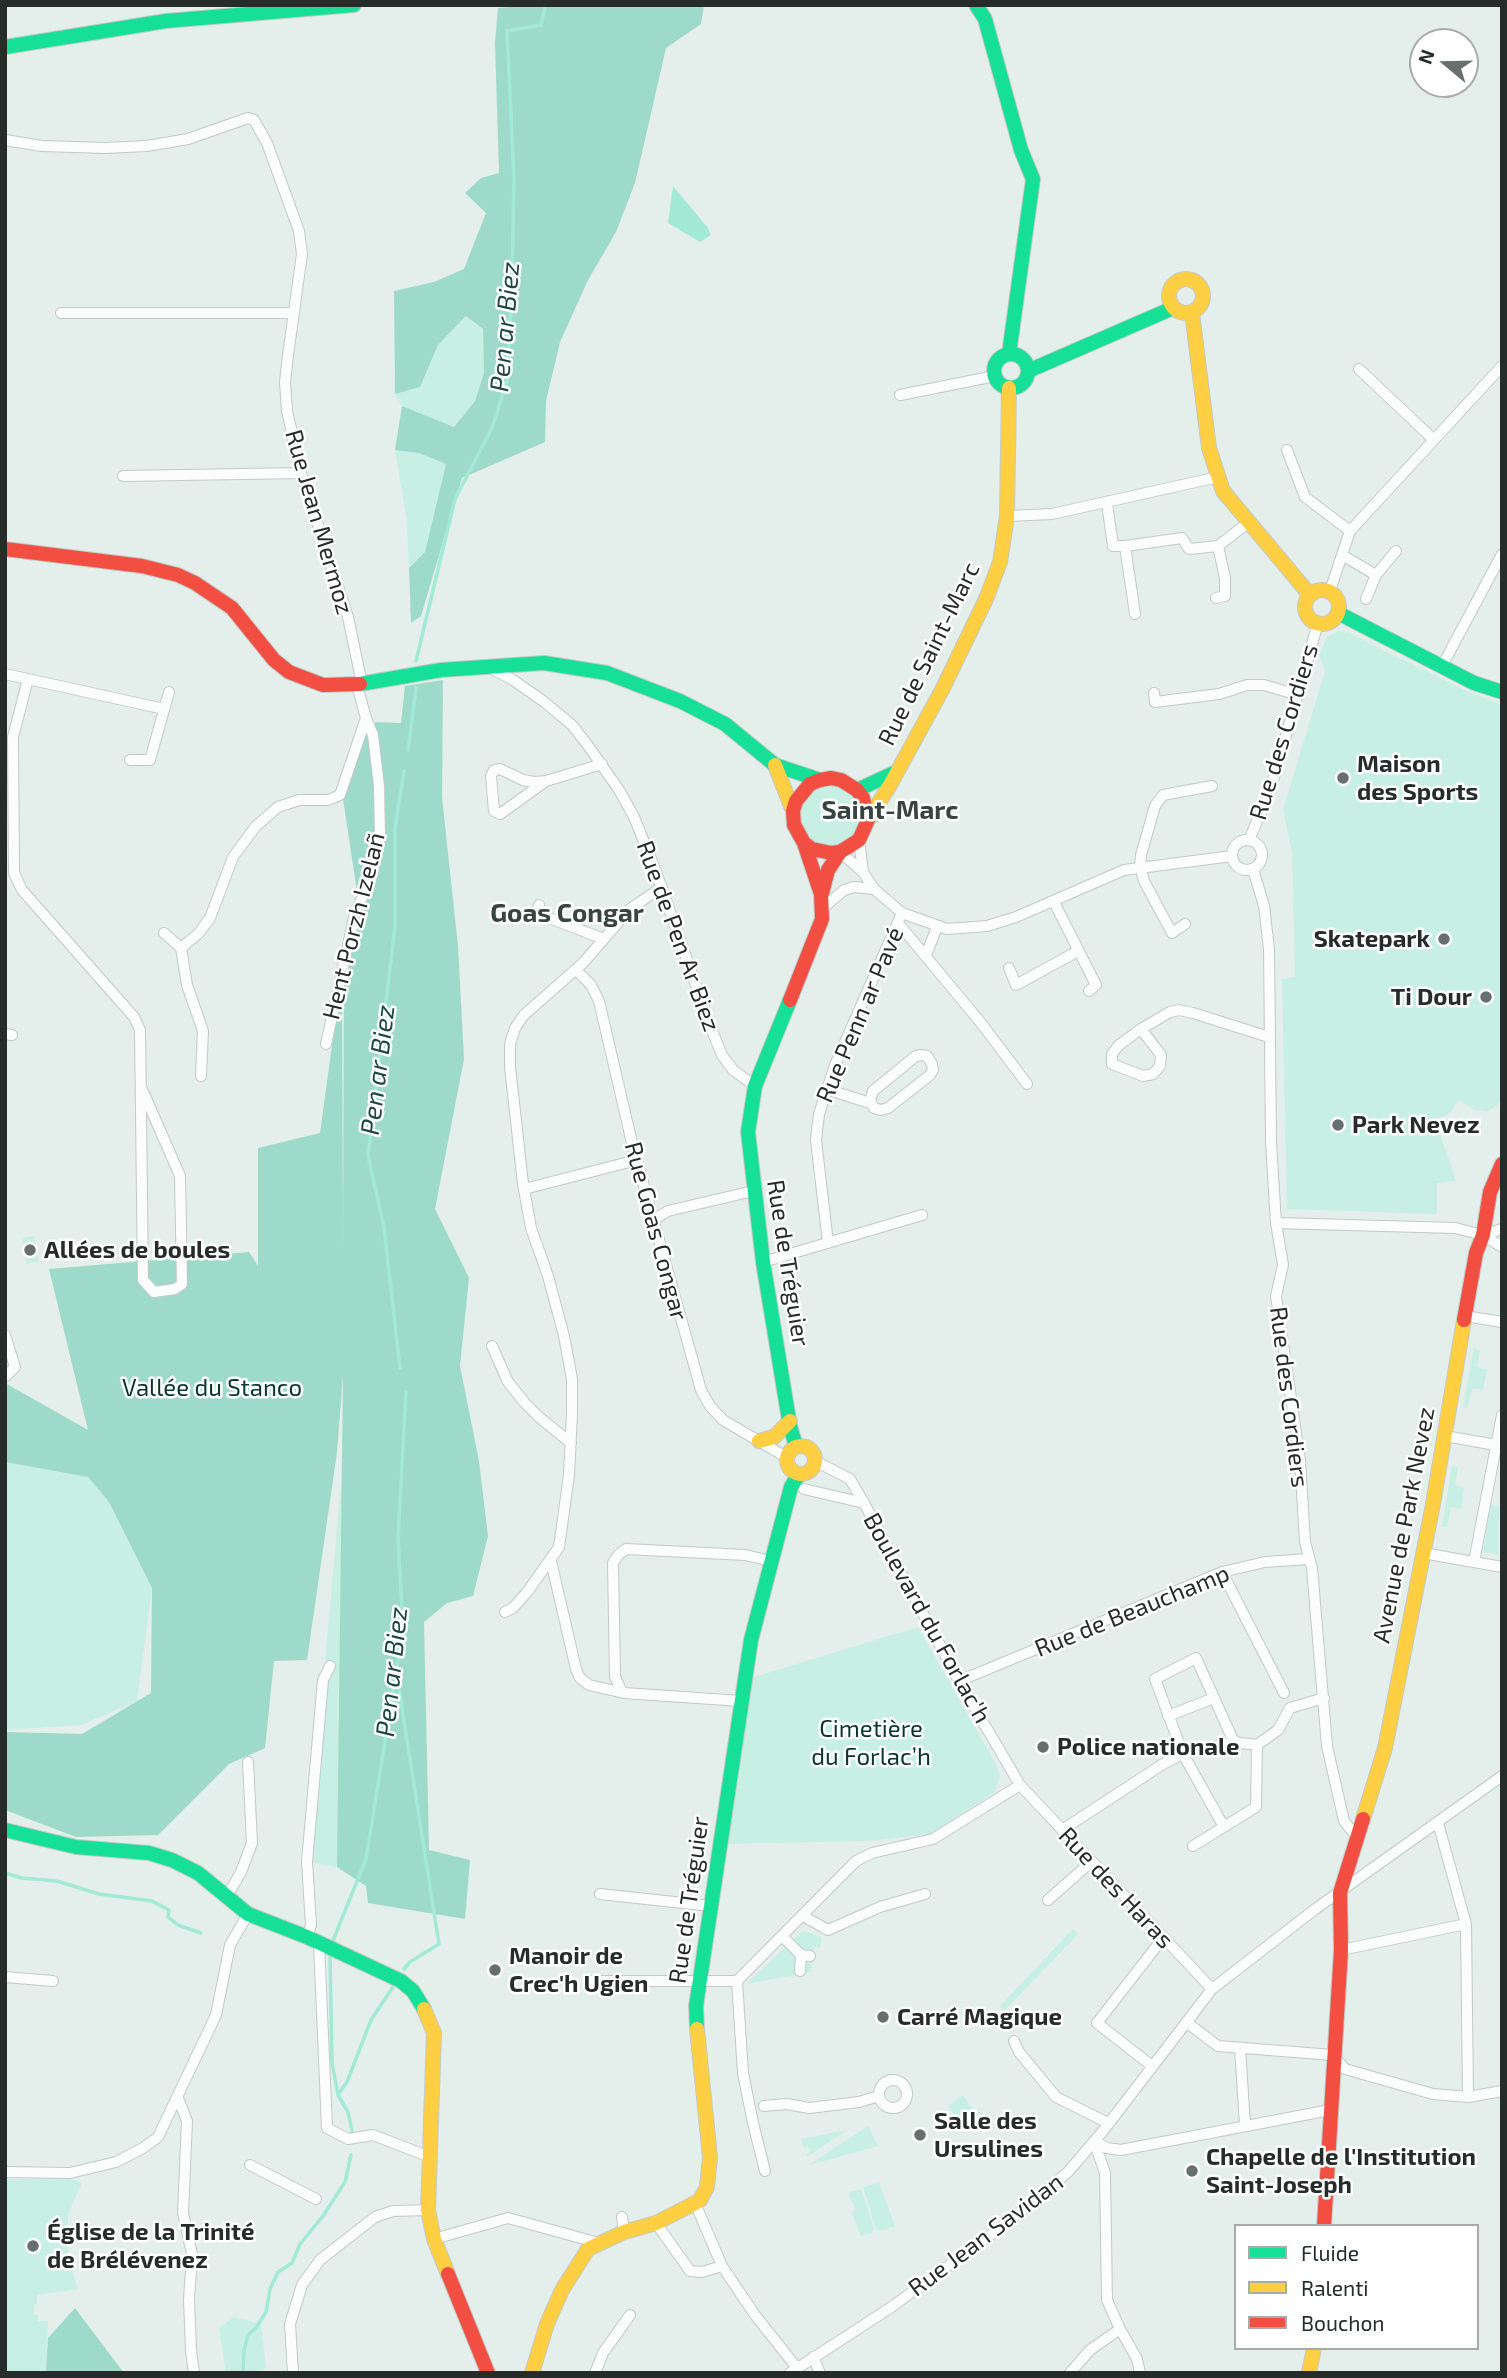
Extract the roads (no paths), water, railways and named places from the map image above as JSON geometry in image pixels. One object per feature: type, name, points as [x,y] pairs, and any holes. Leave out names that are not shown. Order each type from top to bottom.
[{"type":"main road","points":[[5,47],[166,21],[354,5]]},
{"type":"main road","points":[[976,5],[986,12],[1021,150],[1032,179],[1009,354]]},
{"type":"main road","points":[[1190,280],[1201,287],[1203,297],[1200,307],[1192,313],[1182,313],[1173,308],[1169,299],[1170,289],[1177,282],[1190,280]]},
{"type":"main road","points":[[1028,371],[1173,308]]},
{"type":"main road","points":[[1192,313],[1209,448],[1223,491],[1310,595]]},
{"type":"main road","points":[[1009,354],[1020,356],[1028,371],[1020,386],[1009,388],[1003,386],[995,376],[995,365],[998,359],[1009,354]]},
{"type":"main road","name":"Rue de Saint-Marc","points":[[868,820],[942,690],[986,599],[1000,562],[1007,516],[1009,388]]},
{"type":"main road","points":[[5,549],[142,566],[178,575],[214,593],[232,608],[266,652],[289,672],[323,685],[359,685],[441,670],[544,663],[607,673],[680,701],[725,724],[775,765],[820,780]]},
{"type":"main road","points":[[1317,590],[1330,591],[1338,601],[1338,613],[1330,622],[1318,623],[1307,613],[1306,604],[1310,595],[1317,590]]},
{"type":"main road","points":[[1338,613],[1474,683],[1502,692]]},
{"type":"main road","points":[[775,765],[822,901]]},
{"type":"main road","name":"Rue de Saint-Marc","points":[[857,790],[896,772]]},
{"type":"main road","points":[[755,1086],[817,933],[828,870],[841,852],[859,840],[868,820],[863,798],[857,790],[841,780],[831,778],[820,780],[802,792],[793,811]]},
{"type":"main road","points":[[804,843],[821,852],[841,852]]},
{"type":"main road","name":"Rue de Tréguier","points":[[755,1086],[748,1132],[753,1191],[790,1421],[791,1451]]},
{"type":"main road","name":"Avenue de Park Nevez","points":[[1324,2224],[1341,1950],[1340,1893],[1385,1748],[1445,1436],[1476,1253],[1483,1236],[1490,1192],[1502,1164]]},
{"type":"main road","points":[[759,1441],[774,1437],[790,1421]]},
{"type":"main road","points":[[805,1446],[812,1450],[815,1461],[809,1472],[799,1474],[788,1468],[791,1451],[805,1446]]},
{"type":"main road","name":"Rue de Tréguier","points":[[695,2203],[704,2194],[710,2168],[696,2024],[700,1982],[751,1640],[791,1487],[799,1474]]},
{"type":"main road","points":[[5,1830],[76,1847],[149,1853],[172,1860],[198,1873],[248,1914],[313,1940],[401,1981],[421,2003],[434,2033],[428,2210],[434,2239],[488,2373]]},
{"type":"main road","points":[[532,2373],[547,2324],[562,2290],[594,2241],[623,2225],[656,2223],[695,2203]]},
{"type":"main road","points":[[1310,2373],[1314,2350]]},
{"type":"street","name":"Rue Jean Mermoz","points":[[5,140],[42,146],[147,146],[188,139],[248,118],[254,120],[267,143],[299,231],[302,254],[285,383],[287,411],[301,473],[348,617],[359,685]]},
{"type":"street","points":[[61,313],[293,313]]},
{"type":"street","points":[[1330,591],[1350,531],[1502,366]]},
{"type":"street","points":[[1359,369],[1433,439]]},
{"type":"street","points":[[900,395],[995,376]]},
{"type":"street","points":[[1287,450],[1305,497],[1350,531]]},
{"type":"street","points":[[123,476],[301,473]]},
{"type":"street","points":[[1007,516],[1052,514],[1218,477]]},
{"type":"street","points":[[1107,503],[1113,546],[1182,538],[1189,549],[1218,546],[1249,522]]},
{"type":"street","points":[[1125,546],[1135,614]]},
{"type":"street","points":[[1216,598],[1225,596],[1225,578],[1218,546]]},
{"type":"street","points":[[1366,599],[1376,575],[1396,551]]},
{"type":"street","points":[[1442,666],[1502,554]]},
{"type":"street","points":[[1342,555],[1376,575]]},
{"type":"street","name":"Rue des Cordiers","points":[[1249,840],[1270,791],[1318,623]]},
{"type":"street","name":"Rue de Pen Ar Biez","points":[[488,667],[513,680],[572,725],[602,764],[634,817],[723,1055],[733,1070],[755,1086]]},
{"type":"street","points":[[5,674],[164,709]]},
{"type":"street","points":[[28,679],[13,737],[9,807],[12,855],[17,881],[134,1017],[140,1030],[143,1280],[154,1292],[175,1289],[183,1284],[180,1176],[142,1088]]},
{"type":"street","name":"Hent Porzh Izelañ","points":[[326,1044],[355,913],[372,876],[380,837],[379,786],[373,735],[366,718],[359,685]]},
{"type":"street","points":[[1154,694],[1155,702],[1219,694],[1247,685],[1264,685],[1298,695]]},
{"type":"street","points":[[131,760],[150,760],[169,692]]},
{"type":"street","points":[[181,948],[192,940],[210,918],[233,857],[256,826],[278,807],[299,800],[328,800],[340,795],[366,718]]},
{"type":"street","points":[[546,781],[523,780],[500,769],[494,770],[491,776],[494,811],[500,814],[546,781],[602,764]]},
{"type":"street","points":[[1185,924],[1172,933],[1144,881],[1140,866],[1155,806],[1163,795],[1212,786]]},
{"type":"street","points":[[859,840],[863,872]]},
{"type":"street","points":[[1249,840],[1260,847],[1262,856],[1253,869],[1240,868],[1232,856],[1237,845],[1249,840]]},
{"type":"street","points":[[841,852],[863,872],[900,918],[1027,1084]]},
{"type":"street","points":[[900,918],[947,929],[987,926],[1054,902],[1124,870],[1232,856]]},
{"type":"street","name":"Rue des Cordiers","points":[[1253,869],[1268,928],[1271,1142],[1276,1223],[1283,1265],[1276,1296],[1300,1460],[1305,1542],[1312,1568],[1327,1746],[1344,1821],[1356,1836]]},
{"type":"street","points":[[505,1612],[517,1604],[559,1547],[572,1443],[572,1379],[548,1276],[531,1228],[510,1067],[510,1044],[515,1028],[524,1015],[576,970],[630,909],[662,887]]},
{"type":"street","points":[[822,901],[849,888],[874,889]]},
{"type":"street","points":[[1054,902],[1096,985],[1089,991]]},
{"type":"street","points":[[539,905],[536,913],[604,939]]},
{"type":"street","name":"Rue Penn ar Pavé","points":[[828,1243],[816,1140],[819,1114],[826,1089],[900,918]]},
{"type":"street","points":[[926,954],[937,927]]},
{"type":"street","points":[[164,933],[181,948],[187,985],[203,1031],[201,1076]]},
{"type":"street","points":[[1009,968],[1016,985],[1078,951]]},
{"type":"street","name":"Rue Goas Congar","points":[[576,970],[591,985],[599,1001],[637,1160],[701,1390],[710,1406],[723,1420],[759,1441],[791,1451]]},
{"type":"street","points":[[1141,1030],[1161,1055],[1160,1066],[1153,1074],[1143,1076],[1112,1065],[1112,1054],[1119,1045],[1141,1030],[1170,1012],[1178,1010],[1269,1037]]},
{"type":"street","points":[[826,1089],[870,1103],[877,1109],[888,1108],[930,1075],[932,1064],[927,1056],[916,1056],[873,1091],[870,1103]]},
{"type":"street","points":[[524,1189],[637,1160]]},
{"type":"street","points":[[653,1220],[668,1211],[753,1191]]},
{"type":"street","points":[[763,1262],[922,1215]]},
{"type":"street","points":[[1276,1223],[1455,1228],[1483,1236],[1502,1247]]},
{"type":"street","points":[[1483,1236],[1502,1229]]},
{"type":"street","points":[[1465,1316],[1502,1322]]},
{"type":"street","points":[[5,1335],[15,1367],[6,1376]]},
{"type":"street","points":[[492,1346],[508,1382],[540,1418],[572,1443]]},
{"type":"street","points":[[1474,1562],[1502,1415]]},
{"type":"street","points":[[1445,1436],[1496,1445]]},
{"type":"street","name":"Boulevard du Forlac'h","points":[[815,1461],[850,1479],[864,1503]]},
{"type":"street","name":"Boulevard du Forlac'h","points":[[804,1489],[864,1503],[959,1681],[1020,1786]]},
{"type":"street","points":[[624,1693],[615,1677],[613,1563],[618,1555],[626,1549],[745,1555],[771,1560]]},
{"type":"street","points":[[1423,1553],[1502,1567]]},
{"type":"street","name":"Rue de Beauchamp","points":[[959,1681],[1222,1572],[1265,1562],[1309,1559]]},
{"type":"street","points":[[551,1561],[576,1669],[580,1678],[589,1685],[624,1693],[741,1701]]},
{"type":"street","points":[[1222,1572],[1284,1693]]},
{"type":"street","points":[[1224,1827],[1183,1754],[1155,1679],[1196,1658],[1234,1742]]},
{"type":"street","points":[[330,1666],[323,1680],[307,1862],[327,2128],[348,2139],[373,2135],[430,2157]]},
{"type":"street","points":[[1168,1716],[1214,1698]]},
{"type":"street","points":[[1062,1830],[1143,1776],[1183,1754],[1234,1742],[1257,1745],[1278,1730],[1290,1708],[1324,1698]]},
{"type":"street","points":[[1193,1846],[1256,1807],[1257,1745]]},
{"type":"street","points":[[227,1896],[242,1872],[252,1843],[248,1762]]},
{"type":"street","name":"Rue Jean Savidan","points":[[794,2370],[890,2308],[1003,2226],[1068,2172],[1212,1989],[1502,1776]]},
{"type":"street","points":[[592,1981],[737,1982],[856,1861],[872,1853],[933,1839],[1020,1786]]},
{"type":"street","name":"Rue des Haras","points":[[1020,1786],[1212,1989]]},
{"type":"street","points":[[1438,1823],[1466,1924],[1468,2097]]},
{"type":"street","points":[[1048,1900],[1091,1862]]},
{"type":"street","points":[[600,1894],[711,1906]]},
{"type":"street","points":[[803,1916],[828,1930],[880,1907],[925,1894]]},
{"type":"street","points":[[5,2172],[70,2174],[116,2162],[158,2137],[216,2015],[230,1945],[248,1914]]},
{"type":"street","points":[[1341,1950],[1466,1924]]},
{"type":"street","points":[[782,1936],[805,1956],[800,1971]]},
{"type":"street","points":[[1152,2066],[1097,2023],[1163,1938]]},
{"type":"street","points":[[5,1976],[53,1981]]},
{"type":"street","points":[[737,1982],[743,2073],[756,2106],[765,2171]]},
{"type":"street","points":[[1186,2022],[1218,2046],[1334,2055],[1345,2069],[1433,2094],[1468,2097],[1502,2091]]},
{"type":"street","points":[[1014,2041],[1019,2052],[1056,2097],[1108,2123]]},
{"type":"street","points":[[1240,2048],[1245,2125]]},
{"type":"street","points":[[756,2106],[787,2104],[809,2108],[859,2102],[879,2096]]},
{"type":"street","points":[[178,2098],[187,2121],[183,2213],[192,2254],[189,2300],[194,2373]]},
{"type":"street","points":[[1094,2141],[1107,2148],[1121,2150],[1330,2110]]},
{"type":"street","points":[[1094,2141],[1105,2173],[1107,2300],[1137,2359],[1140,2373]]},
{"type":"street","points":[[250,2165],[316,2199]]},
{"type":"street","points":[[695,2203],[722,2266],[794,2370]]},
{"type":"street","points":[[293,2373],[290,2324],[302,2285],[320,2260],[375,2217],[393,2211],[428,2210]]},
{"type":"street","points":[[434,2239],[508,2218],[594,2241]]},
{"type":"street","points":[[656,2223],[690,2271],[702,2273],[722,2266]]},
{"type":"street","points":[[595,2373],[603,2353],[631,2315]]},
{"type":"street","points":[[1070,2373],[1090,2350],[1120,2329]]},
{"type":"street","points":[[813,2357],[820,2373]]},
{"type":"waterway","name":"Pen ar Biez","points":[[416,661],[455,499],[492,428],[507,381],[514,179],[507,31],[541,25],[545,7]]},
{"type":"waterway","name":"Pen ar Biez","points":[[408,750],[416,688]]},
{"type":"waterway","name":"Pen ar Biez","points":[[400,1368],[384,1228],[368,1155],[395,926],[395,828],[404,771]]},
{"type":"waterway","name":"Pen ar Biez","points":[[332,1943],[366,1859],[403,1630],[398,1539],[406,1392]]},
{"type":"waterway","points":[[397,1676],[439,1944],[410,1962],[404,1969]]},
{"type":"waterway","points":[[5,1873],[22,1878],[57,1881],[99,1894],[152,1901],[169,1910],[168,1917],[178,1925],[201,1933]]},
{"type":"waterway","name":"Pen ar Biez","points":[[330,1955],[332,2063],[338,2095],[348,2112],[353,2135]]},
{"type":"waterway","points":[[339,2093],[347,2082],[371,2020],[393,1987]]},
{"type":"waterway","name":"Pen ar Biez","points":[[243,2373],[248,2335],[266,2312],[270,2289],[278,2272],[292,2263],[300,2244],[323,2216],[345,2182],[351,2155]]},
{"type":"place","name":"Maison des Sports","points":[[1343,778]]},
{"type":"place","name":"Skatepark","points":[[1444,939]]},
{"type":"place","name":"Ti Dour","points":[[1486,997]]},
{"type":"place","name":"Park Nevez","points":[[1338,1125]]},
{"type":"place","name":"Allées de boules","points":[[30,1250]]},
{"type":"place","name":"Police nationale","points":[[1043,1747]]},
{"type":"place","name":"Manoir de Crec'h Ugien","points":[[495,1970]]},
{"type":"place","name":"Carré Magique","points":[[883,2017]]},
{"type":"place","name":"Salle des Ursulines","points":[[920,2135]]},
{"type":"place","name":"Chapelle de l'Institution Saint-Joseph","points":[[1192,2171]]},
{"type":"place","name":"Église de la Trinité de Brélévenez","points":[[33,2246]]},
{"type":"district","name":"Saint-Marc","points":[[890,810]]},
{"type":"district","name":"Goas Congar","points":[[567,913]]},
{"type":"park label","name":"Vallée du Stanco","points":[[212,1388]]},
{"type":"park label","name":"Cimetière du Forlac’h","points":[[871,1743]]}]
